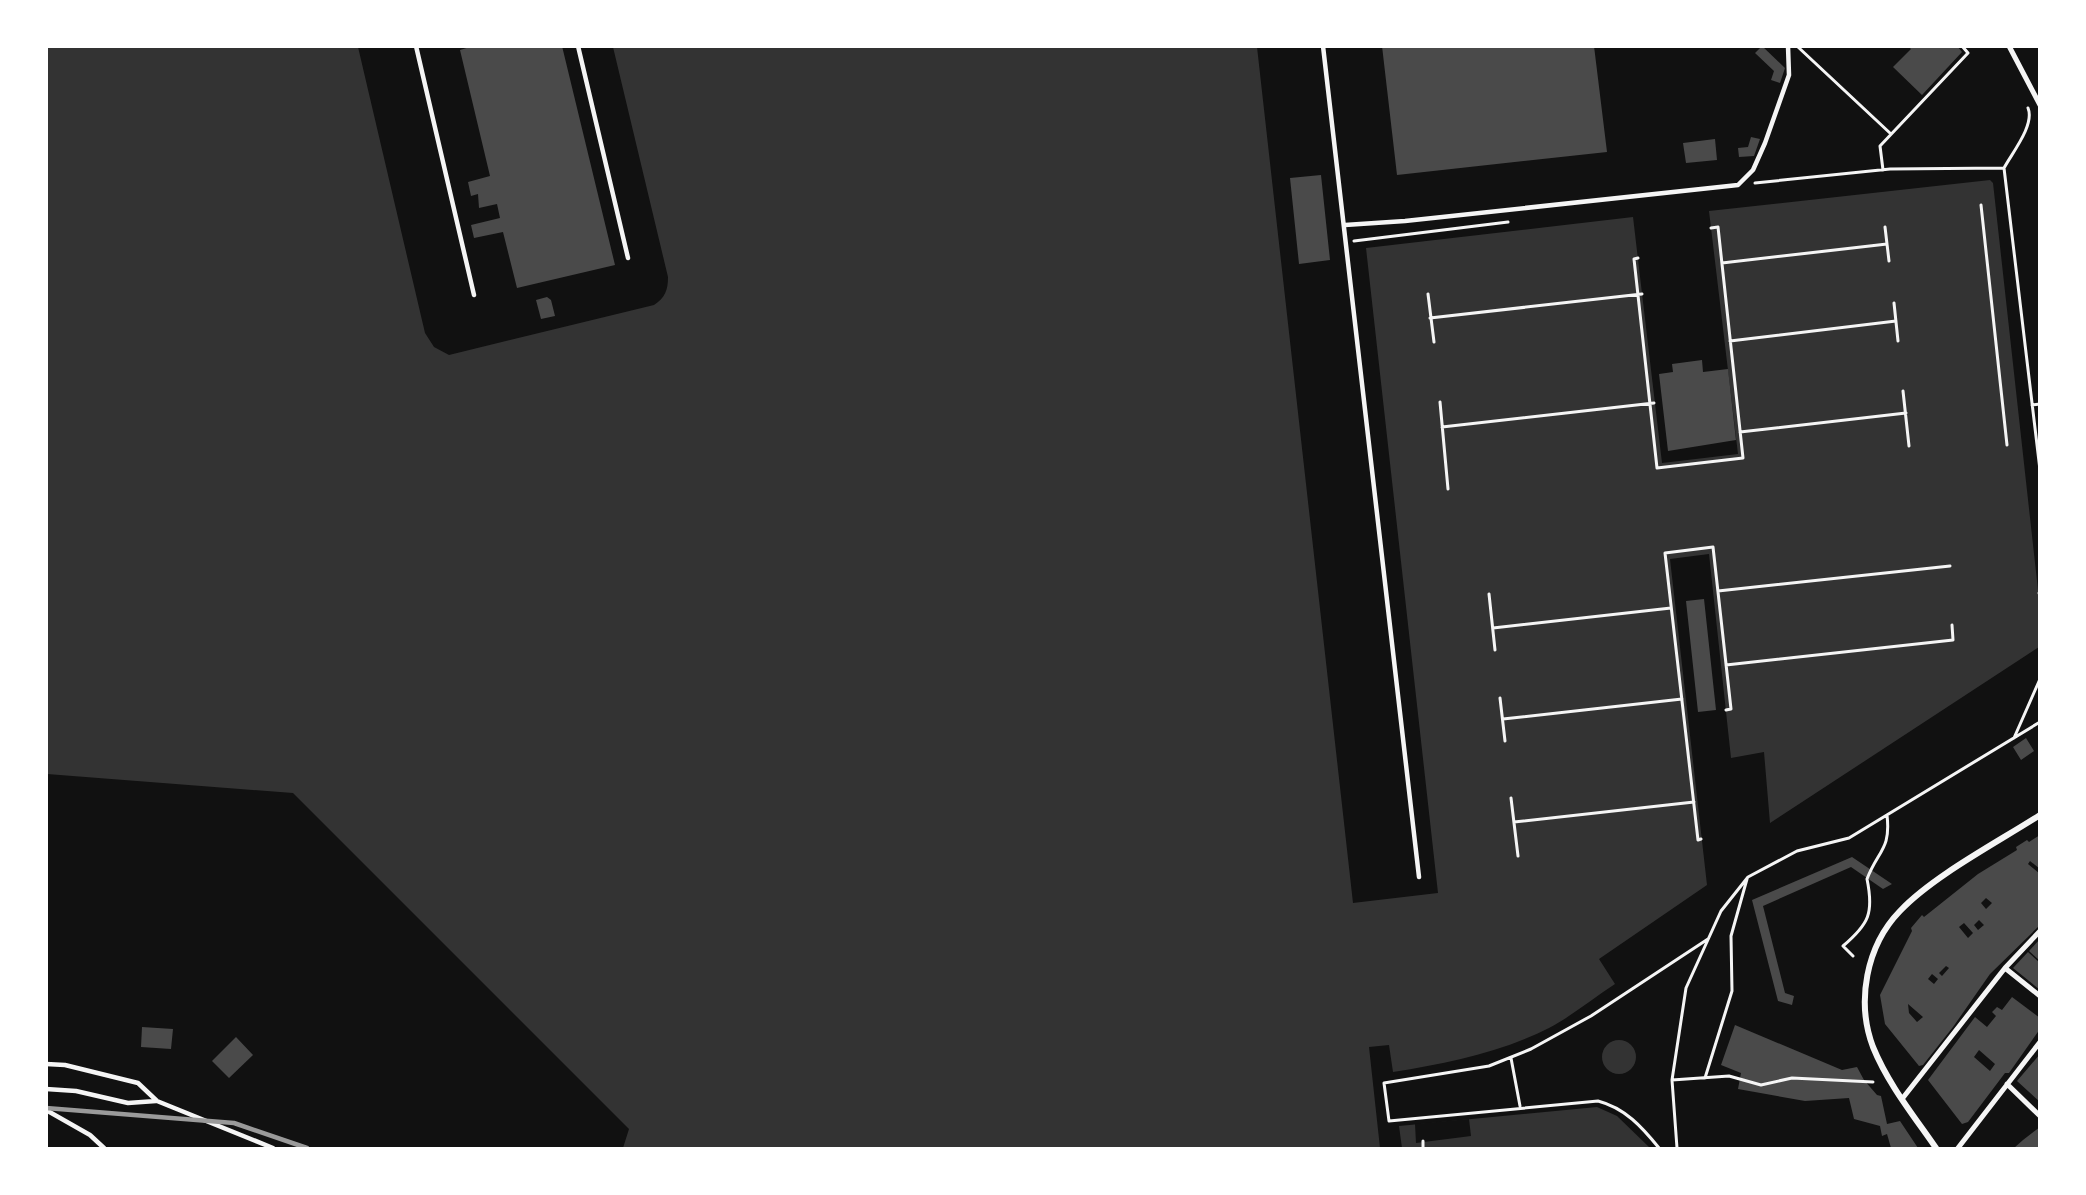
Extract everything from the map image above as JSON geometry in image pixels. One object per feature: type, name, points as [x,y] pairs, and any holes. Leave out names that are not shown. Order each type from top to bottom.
[{"type":"street","points":[[2009,46],[2037,92],[2040,105]]},
{"type":"street","points":[[1936,1149],[1882,1065],[1868,1030],[1865,990],[1867,973],[1879,940],[1898,912],[1913,898],[2040,814]]},
{"type":"street","points":[[1902,1099],[2005,968],[2040,931]]},
{"type":"street","points":[[2005,968],[2040,996]]},
{"type":"street","points":[[1958,1149],[2040,1042]]},
{"type":"street","points":[[2007,1084],[2040,1116]]},
{"type":"lane","points":[[416,46],[474,295]]},
{"type":"lane","points":[[578,46],[628,258]]},
{"type":"lane","points":[[1323,46],[1419,877]]},
{"type":"lane","points":[[1345,225],[1405,221],[1738,184],[1754,170],[1765,143],[1789,75],[1788,46]]},
{"type":"lane","points":[[46,1064],[65,1065],[138,1083],[157,1101],[273,1149]]},
{"type":"lane","points":[[46,1089],[76,1091],[128,1103],[157,1101]]},
{"type":"lane","points":[[46,1110],[90,1135],[104,1149]]},
{"type":"path","points":[[1798,46],[1891,134]]},
{"type":"path","points":[[1883,170],[1880,146],[1968,53],[1962,46]]},
{"type":"path","points":[[2026,104],[2030,112],[2027,126],[2004,168],[2040,470]]},
{"type":"path","points":[[1738,184],[1883,170],[2004,168]]},
{"type":"path","points":[[1981,205],[2007,445]]},
{"type":"path","points":[[1638,258],[1634,259],[1652,403],[1657,468],[1743,459],[1718,227],[1711,228]]},
{"type":"path","points":[[1886,227],[1889,261]]},
{"type":"path","points":[[1346,242],[1406,235]]},
{"type":"path","points":[[1722,263],[1887,244]]},
{"type":"path","points":[[1428,294],[1434,342]]},
{"type":"path","points":[[1431,318],[1640,295]]},
{"type":"path","points":[[1894,303],[1898,341]]},
{"type":"path","points":[[1730,341],[1896,321]]},
{"type":"path","points":[[1903,391],[1909,446]]},
{"type":"path","points":[[1440,402],[1449,489]]},
{"type":"path","points":[[1442,427],[1652,403]]},
{"type":"path","points":[[2032,405],[2040,405]]},
{"type":"path","points":[[1740,432],[1906,413]]},
{"type":"path","points":[[1701,839],[1698,840],[1665,553],[1713,547],[1731,709],[1726,710]]},
{"type":"path","points":[[1718,591],[1950,566]]},
{"type":"path","points":[[1489,594],[1495,650]]},
{"type":"path","points":[[1493,628],[1671,608]]},
{"type":"path","points":[[1726,665],[1953,640],[1952,625]]},
{"type":"path","points":[[2013,740],[2040,679]]},
{"type":"path","points":[[1500,698],[1505,741]]},
{"type":"path","points":[[1503,719],[1682,699]]},
{"type":"path","points":[[1677,1149],[1672,1080],[1686,988],[1721,911],[1748,877],[1797,851],[1849,838],[2040,722]]},
{"type":"path","points":[[1511,798],[1518,856]]},
{"type":"path","points":[[1514,822],[1694,802]]},
{"type":"path","points":[[1853,956],[1843,946],[1858,933],[1868,917],[1871,906],[1866,879],[1886,847],[1889,833],[1887,815]]},
{"type":"path","points":[[1705,1078],[1732,991],[1731,936],[1748,877]]},
{"type":"path","points":[[1659,1149],[1644,1130],[1611,1104],[1578,1101],[1389,1121],[1384,1083],[1489,1066],[1511,1057],[1591,1016],[1708,939]]},
{"type":"path","points":[[1511,1057],[1520,1106]]},
{"type":"path","points":[[1672,1080],[1729,1076],[1761,1085],[1792,1078],[1873,1082]]},
{"type":"path","points":[[1423,1142],[1423,1149]]},
{"type":"shaded area","points":[[46,47],[358,47],[425,333],[434,347],[449,355],[654,305],[665,293],[668,277],[613,47],[1257,47],[1353,903],[1438,893],[1366,248],[1633,217],[1662,463],[1738,454],[1709,211],[1990,180],[1993,183],[2039,599],[2039,647],[1770,823],[1764,752],[1731,758],[1709,554],[1670,559],[1707,885],[1599,959],[1615,984],[1549,1028],[1492,1051],[1393,1072],[1389,1045],[1369,1047],[1380,1148],[623,1148],[629,1129],[293,793],[47,774]]},
{"type":"shaded area","points":[[1619,1040],[1631,1045],[1636,1057],[1631,1069],[1619,1074],[1607,1069],[1602,1057],[1607,1045]]},
{"type":"shaded area","points":[[1597,1107],[1617,1116],[1650,1148],[1402,1148],[1399,1126]]},
{"type":"pier","points":[[1469,1119],[1471,1136],[1416,1143],[1415,1124]]},
{"type":"building","points":[[473,46],[562,46],[615,265],[517,288],[503,232],[474,238],[471,225],[500,218],[497,204],[479,208],[478,194],[471,196],[468,182],[490,176],[460,50]]},
{"type":"building","points":[[1382,46],[1594,46],[1607,152],[1397,175]]},
{"type":"building","points":[[1762,46],[1785,68],[1780,83],[1771,80],[1774,71],[1755,53]]},
{"type":"building","points":[[1908,46],[1957,46],[1962,52],[1922,95],[1893,67],[1911,49]]},
{"type":"building","points":[[1751,137],[1760,139],[1754,156],[1739,157],[1738,148],[1748,147]]},
{"type":"building","points":[[1715,139],[1717,160],[1686,163],[1683,143]]},
{"type":"building","points":[[1321,175],[1330,260],[1299,264],[1290,178]]},
{"type":"building","points":[[547,297],[551,300],[555,316],[541,319],[536,300]]},
{"type":"building","points":[[1702,360],[1703,372],[1728,369],[1736,440],[1668,451],[1659,374],[1673,372],[1672,364]]},
{"type":"building","points":[[1704,599],[1716,710],[1698,712],[1686,601]]},
{"type":"building","points":[[2026,738],[2034,751],[2021,760],[2013,747]]},
{"type":"building","points":[[2040,835],[2040,869],[2030,861],[2028,864],[2040,874],[2040,925],[1990,974],[1953,1027],[1923,1065],[1919,1066],[1885,1024],[1880,995],[1912,931],[1911,928],[1922,915],[1924,917],[1978,874],[2017,850],[2016,847],[2027,840],[2029,842]],"holes":[[[1986,898],[1992,903],[1986,909],[1981,903]],[[1979,920],[1984,925],[1978,930],[1974,925]],[[1964,923],[1973,933],[1968,938],[1959,927]],[[1946,966],[1949,968],[1942,976],[1939,973]],[[1932,974],[1938,979],[1934,984],[1928,979]],[[1908,1004],[1923,1017],[1917,1022],[1909,1013]]]},
{"type":"building","points":[[1852,857],[1892,884],[1883,889],[1851,867],[1763,906],[1785,993],[1794,996],[1792,1005],[1778,1001],[1752,900]]},
{"type":"building","points":[[2040,939],[2040,961],[2029,951]]},
{"type":"building","points":[[2028,952],[2040,963],[2040,990],[2013,968]]},
{"type":"building","points":[[2012,997],[2040,1018],[2040,1029],[2009,1073],[2005,1073],[1968,1122],[1962,1124],[1928,1080],[1975,1017],[1987,1027],[1996,1016],[1992,1012],[1997,1007],[2002,1010]],"holes":[[[1979,1050],[1995,1064],[1990,1071],[1974,1057]]]},
{"type":"building","points":[[1735,1025],[1842,1070],[1857,1067],[1864,1080],[1877,1095],[1881,1096],[1887,1124],[1900,1121],[1918,1148],[1891,1148],[1887,1134],[1882,1136],[1880,1126],[1854,1119],[1849,1098],[1805,1101],[1738,1089],[1741,1073],[1721,1065]]},
{"type":"building","points":[[142,1027],[173,1029],[171,1049],[141,1047]]},
{"type":"building","points":[[236,1037],[253,1055],[229,1078],[212,1061]]},
{"type":"building","points":[[2040,1054],[2040,1102],[2017,1081]]},
{"type":"building","points":[[2040,1127],[2040,1148],[2014,1148],[2023,1140]]},
{"type":"railway","points":[[46,1108],[234,1123],[307,1148]]}]
